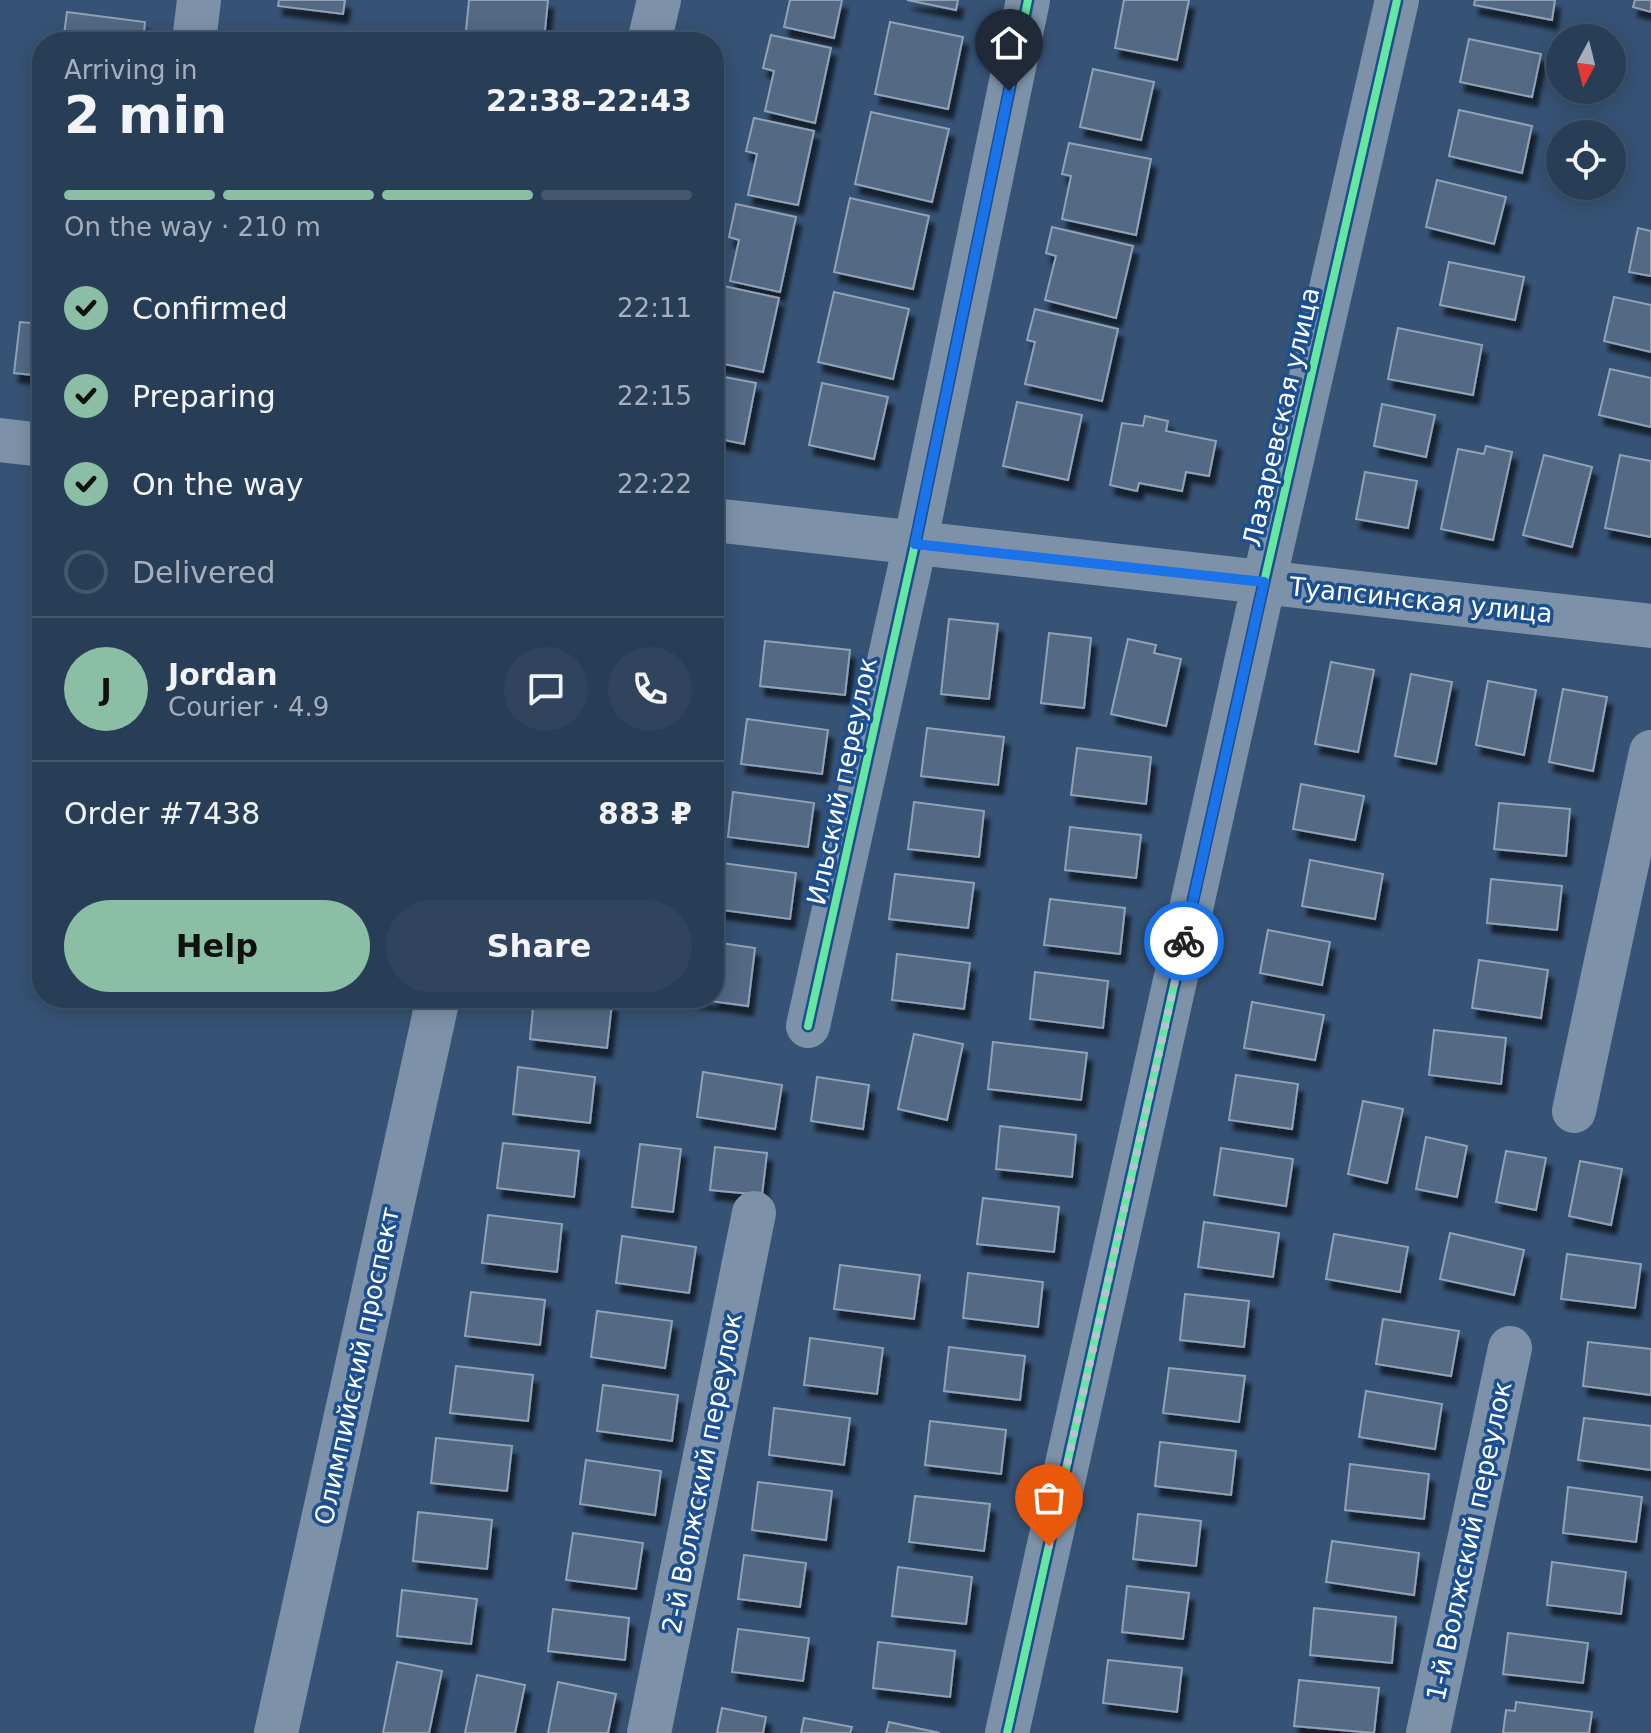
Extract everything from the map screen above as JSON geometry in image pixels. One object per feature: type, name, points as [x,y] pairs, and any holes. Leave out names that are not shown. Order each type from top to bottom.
[{"type":"street","points":[[195,32],[199,0]]},
{"type":"street","points":[[651,32],[659,0]]},
{"type":"street","name":"Ильский переулок","points":[[808,1026],[915,544],[1028,0]]},
{"type":"street","name":"Лазаревская улица","points":[[1007,1733],[1397,0]]},
{"type":"street","points":[[0,440],[32,444]]},
{"type":"street","name":"Туапсинская улица","points":[[724,521],[1651,626]]},
{"type":"street","points":[[1574,1111],[1651,752]]},
{"type":"street","name":"Олимпийский проспект","points":[[276,1733],[436,1008]]},
{"type":"street","name":"2-й Волжский переулок","points":[[649,1733],[754,1213]]},
{"type":"street","name":"1-й Волжский переулок","points":[[1428,1733],[1510,1348]]},
{"type":"building","points":[[279,0],[345,0],[343,14],[278,6]]},
{"type":"building","points":[[469,0],[548,0],[545,32],[466,31]]},
{"type":"building","points":[[790,0],[842,0],[834,38],[784,27]]},
{"type":"building","points":[[907,0],[958,0],[956,10]]},
{"type":"building","points":[[1124,0],[1189,0],[1177,60],[1115,48]]},
{"type":"building","points":[[1475,0],[1555,0],[1552,20],[1474,5]]},
{"type":"building","points":[[1635,0],[1651,0],[1651,12],[1633,7]]},
{"type":"building","points":[[67,12],[145,22],[144,32],[64,32]]},
{"type":"building","points":[[890,22],[963,37],[948,109],[875,94]]},
{"type":"building","points":[[771,35],[831,48],[815,123],[765,111],[774,71],[763,68]]},
{"type":"building","points":[[1469,39],[1541,54],[1532,97],[1460,82]]},
{"type":"building","points":[[1093,69],[1154,82],[1141,140],[1080,127]]},
{"type":"building","points":[[1459,110],[1532,126],[1522,173],[1449,156]]},
{"type":"building","points":[[871,112],[949,129],[932,202],[855,184]]},
{"type":"building","points":[[754,118],[814,131],[798,205],[748,195],[757,154],[746,151]]},
{"type":"building","points":[[1069,143],[1151,159],[1136,235],[1062,219],[1071,176],[1062,174]]},
{"type":"building","points":[[1437,180],[1506,197],[1494,244],[1426,227]]},
{"type":"building","points":[[850,198],[929,216],[913,289],[834,272]]},
{"type":"building","points":[[736,204],[796,217],[780,292],[730,281],[739,240],[729,237]]},
{"type":"building","points":[[1052,227],[1133,246],[1116,318],[1045,300],[1056,256],[1046,253]]},
{"type":"building","points":[[1638,228],[1651,231],[1651,276],[1629,272]]},
{"type":"building","points":[[1449,262],[1524,277],[1515,320],[1440,305]]},
{"type":"building","points":[[724,286],[779,298],[763,372],[724,364]]},
{"type":"building","points":[[834,292],[909,309],[893,379],[818,362]]},
{"type":"building","points":[[1614,297],[1651,305],[1651,352],[1604,341]]},
{"type":"building","points":[[1035,309],[1118,329],[1102,401],[1025,384],[1035,342],[1027,340]]},
{"type":"building","points":[[20,322],[32,323],[32,375],[14,373]]},
{"type":"building","points":[[1398,328],[1482,345],[1473,395],[1388,379]]},
{"type":"building","points":[[1610,369],[1651,378],[1651,427],[1599,415]]},
{"type":"building","points":[[724,377],[756,383],[744,444],[724,440]]},
{"type":"building","points":[[822,383],[888,397],[874,459],[809,445]]},
{"type":"building","points":[[1017,402],[1082,415],[1068,480],[1003,466]]},
{"type":"building","points":[[1382,404],[1435,415],[1426,457],[1374,446]]},
{"type":"building","points":[[1145,416],[1168,421],[1166,431],[1216,441],[1209,476],[1186,472],[1182,491],[1139,483],[1137,491],[1110,485],[1122,423],[1143,426]]},
{"type":"building","points":[[1486,446],[1512,452],[1493,540],[1441,529],[1458,449],[1484,454]]},
{"type":"building","points":[[1544,455],[1592,467],[1572,547],[1523,535]]},
{"type":"building","points":[[1620,455],[1651,461],[1651,537],[1605,528]]},
{"type":"building","points":[[1365,472],[1417,481],[1408,528],[1356,519]]},
{"type":"building","points":[[949,619],[998,624],[989,699],[941,694]]},
{"type":"building","points":[[1049,633],[1091,638],[1084,708],[1041,703]]},
{"type":"building","points":[[1128,639],[1156,645],[1154,653],[1181,659],[1166,726],[1111,714]]},
{"type":"building","points":[[765,641],[850,650],[845,695],[760,686]]},
{"type":"building","points":[[1331,662],[1374,670],[1358,752],[1315,744]]},
{"type":"building","points":[[1411,674],[1452,682],[1436,764],[1395,756]]},
{"type":"building","points":[[1488,681],[1536,690],[1524,755],[1476,745]]},
{"type":"building","points":[[1563,689],[1607,697],[1593,771],[1549,762]]},
{"type":"building","points":[[747,719],[828,730],[822,774],[741,764]]},
{"type":"building","points":[[927,728],[1004,737],[998,785],[921,776]]},
{"type":"building","points":[[1077,748],[1151,757],[1146,804],[1071,795]]},
{"type":"building","points":[[1301,784],[1364,796],[1355,840],[1293,829]]},
{"type":"building","points":[[733,792],[814,803],[808,847],[728,837]]},
{"type":"building","points":[[914,802],[984,811],[979,857],[908,849]]},
{"type":"building","points":[[1499,803],[1570,809],[1566,856],[1494,849]]},
{"type":"building","points":[[1070,827],[1141,835],[1136,878],[1065,870]]},
{"type":"building","points":[[1310,860],[1383,874],[1375,919],[1302,906]]},
{"type":"building","points":[[724,863],[796,873],[790,919],[724,910]]},
{"type":"building","points":[[895,874],[974,883],[968,928],[889,919]]},
{"type":"building","points":[[1491,879],[1562,886],[1557,930],[1487,923]]},
{"type":"building","points":[[1050,899],[1125,908],[1120,954],[1044,945]]},
{"type":"building","points":[[1268,930],[1330,942],[1322,985],[1260,973]]},
{"type":"building","points":[[724,943],[755,948],[748,1006],[724,1003]]},
{"type":"building","points":[[897,954],[970,963],[964,1009],[892,1000]]},
{"type":"building","points":[[1479,960],[1548,970],[1541,1018],[1472,1008]]},
{"type":"building","points":[[1035,972],[1108,981],[1103,1028],[1030,1019]]},
{"type":"building","points":[[1252,1002],[1324,1015],[1315,1060],[1244,1048]]},
{"type":"building","points":[[533,1008],[611,1008],[607,1048],[530,1039]]},
{"type":"building","points":[[1434,1030],[1506,1038],[1501,1084],[1429,1075]]},
{"type":"building","points":[[914,1034],[963,1044],[947,1120],[898,1109]]},
{"type":"building","points":[[993,1042],[1087,1053],[1081,1100],[988,1089]]},
{"type":"building","points":[[518,1067],[595,1077],[590,1123],[513,1114]]},
{"type":"building","points":[[703,1072],[782,1085],[775,1129],[697,1117]]},
{"type":"building","points":[[1236,1075],[1298,1084],[1292,1129],[1229,1120]]},
{"type":"building","points":[[817,1077],[869,1085],[863,1129],[811,1121]]},
{"type":"building","points":[[1363,1101],[1403,1109],[1387,1183],[1348,1174]]},
{"type":"building","points":[[1000,1126],[1076,1135],[1072,1177],[996,1169]]},
{"type":"building","points":[[1426,1137],[1467,1146],[1457,1197],[1416,1189]]},
{"type":"building","points":[[503,1143],[579,1151],[574,1197],[497,1188]]},
{"type":"building","points":[[640,1144],[681,1149],[673,1212],[632,1207]]},
{"type":"building","points":[[715,1147],[767,1153],[762,1195],[710,1190]]},
{"type":"building","points":[[1221,1148],[1293,1159],[1286,1206],[1214,1195]]},
{"type":"building","points":[[1506,1151],[1546,1158],[1536,1210],[1496,1202]]},
{"type":"building","points":[[1580,1161],[1622,1169],[1611,1225],[1569,1216]]},
{"type":"building","points":[[983,1198],[1059,1207],[1054,1252],[977,1244]]},
{"type":"building","points":[[488,1215],[562,1224],[557,1272],[482,1263]]},
{"type":"building","points":[[1204,1222],[1279,1233],[1273,1277],[1198,1267]]},
{"type":"building","points":[[1450,1233],[1524,1250],[1514,1295],[1440,1279]]},
{"type":"building","points":[[1334,1234],[1408,1247],[1400,1292],[1326,1279]]},
{"type":"building","points":[[622,1236],[696,1247],[689,1293],[616,1283]]},
{"type":"building","points":[[1567,1254],[1641,1264],[1635,1308],[1561,1299]]},
{"type":"building","points":[[840,1265],[920,1275],[914,1319],[834,1309]]},
{"type":"building","points":[[968,1273],[1043,1282],[1038,1327],[963,1318]]},
{"type":"building","points":[[471,1292],[545,1300],[540,1345],[465,1336]]},
{"type":"building","points":[[1185,1294],[1249,1301],[1244,1347],[1180,1340]]},
{"type":"building","points":[[597,1311],[672,1321],[665,1368],[591,1357]]},
{"type":"building","points":[[1383,1319],[1459,1331],[1451,1376],[1376,1364]]},
{"type":"building","points":[[810,1338],[883,1348],[877,1394],[804,1385]]},
{"type":"building","points":[[1588,1342],[1651,1349],[1651,1395],[1583,1386]]},
{"type":"building","points":[[949,1347],[1025,1356],[1020,1400],[944,1391]]},
{"type":"building","points":[[456,1366],[533,1375],[528,1421],[450,1413]]},
{"type":"building","points":[[1169,1368],[1245,1376],[1239,1422],[1163,1413]]},
{"type":"building","points":[[603,1385],[678,1395],[672,1441],[597,1431]]},
{"type":"building","points":[[1366,1391],[1442,1404],[1435,1449],[1359,1437]]},
{"type":"building","points":[[774,1408],[850,1418],[844,1465],[769,1455]]},
{"type":"building","points":[[1584,1418],[1651,1426],[1651,1470],[1578,1460]]},
{"type":"building","points":[[930,1421],[1006,1430],[1001,1474],[925,1465]]},
{"type":"building","points":[[436,1438],[512,1446],[507,1491],[431,1483]]},
{"type":"building","points":[[1160,1442],[1236,1451],[1231,1495],[1155,1486]]},
{"type":"building","points":[[586,1460],[661,1471],[655,1515],[580,1504]]},
{"type":"building","points":[[1350,1464],[1429,1474],[1424,1519],[1345,1510]]},
{"type":"building","points":[[758,1482],[832,1491],[826,1540],[752,1530]]},
{"type":"building","points":[[1568,1487],[1642,1497],[1636,1542],[1563,1533]]},
{"type":"building","points":[[915,1496],[990,1504],[984,1551],[909,1542]]},
{"type":"building","points":[[418,1512],[492,1520],[487,1569],[413,1561]]},
{"type":"building","points":[[1138,1514],[1201,1521],[1196,1566],[1133,1559]]},
{"type":"building","points":[[573,1533],[643,1543],[636,1589],[566,1580]]},
{"type":"building","points":[[1332,1541],[1419,1553],[1414,1595],[1326,1582]]},
{"type":"building","points":[[744,1555],[806,1563],[800,1607],[738,1599]]},
{"type":"building","points":[[1552,1562],[1626,1572],[1621,1614],[1547,1605]]},
{"type":"building","points":[[898,1567],[972,1577],[966,1624],[892,1616]]},
{"type":"building","points":[[1127,1586],[1189,1593],[1183,1639],[1122,1632]]},
{"type":"building","points":[[402,1590],[477,1599],[471,1644],[397,1636]]},
{"type":"building","points":[[1314,1608],[1396,1617],[1392,1663],[1310,1655]]},
{"type":"building","points":[[553,1609],[629,1618],[625,1660],[548,1651]]},
{"type":"building","points":[[738,1629],[809,1638],[803,1681],[732,1672]]},
{"type":"building","points":[[1508,1633],[1588,1643],[1583,1683],[1503,1674]]},
{"type":"building","points":[[878,1642],[955,1651],[950,1697],[873,1688]]},
{"type":"building","points":[[1108,1660],[1182,1668],[1177,1712],[1103,1703]]},
{"type":"building","points":[[397,1662],[442,1671],[429,1733],[383,1733]]},
{"type":"building","points":[[477,1675],[525,1685],[515,1733],[465,1733]]},
{"type":"building","points":[[1299,1680],[1379,1688],[1374,1733],[1294,1726]]},
{"type":"building","points":[[558,1682],[616,1694],[608,1733],[548,1733]]},
{"type":"building","points":[[1516,1702],[1592,1712],[1589,1733],[1503,1733],[1506,1710],[1515,1711]]},
{"type":"building","points":[[722,1708],[766,1717],[763,1733],[717,1733]]},
{"type":"building","points":[[804,1718],[852,1727],[850,1733],[801,1733]]},
{"type":"building","points":[[889,1722],[940,1733],[886,1733]]},
{"type":"cycle path","points":[[808,1026],[915,544],[1028,0]]},
{"type":"cycle path","points":[[1007,1733],[1397,0]]},
{"type":"way so far","points":[[1049,1546],[1184,941]]},
{"type":"route","points":[[1009,91],[915,544],[1264,582],[1184,941]]}]
